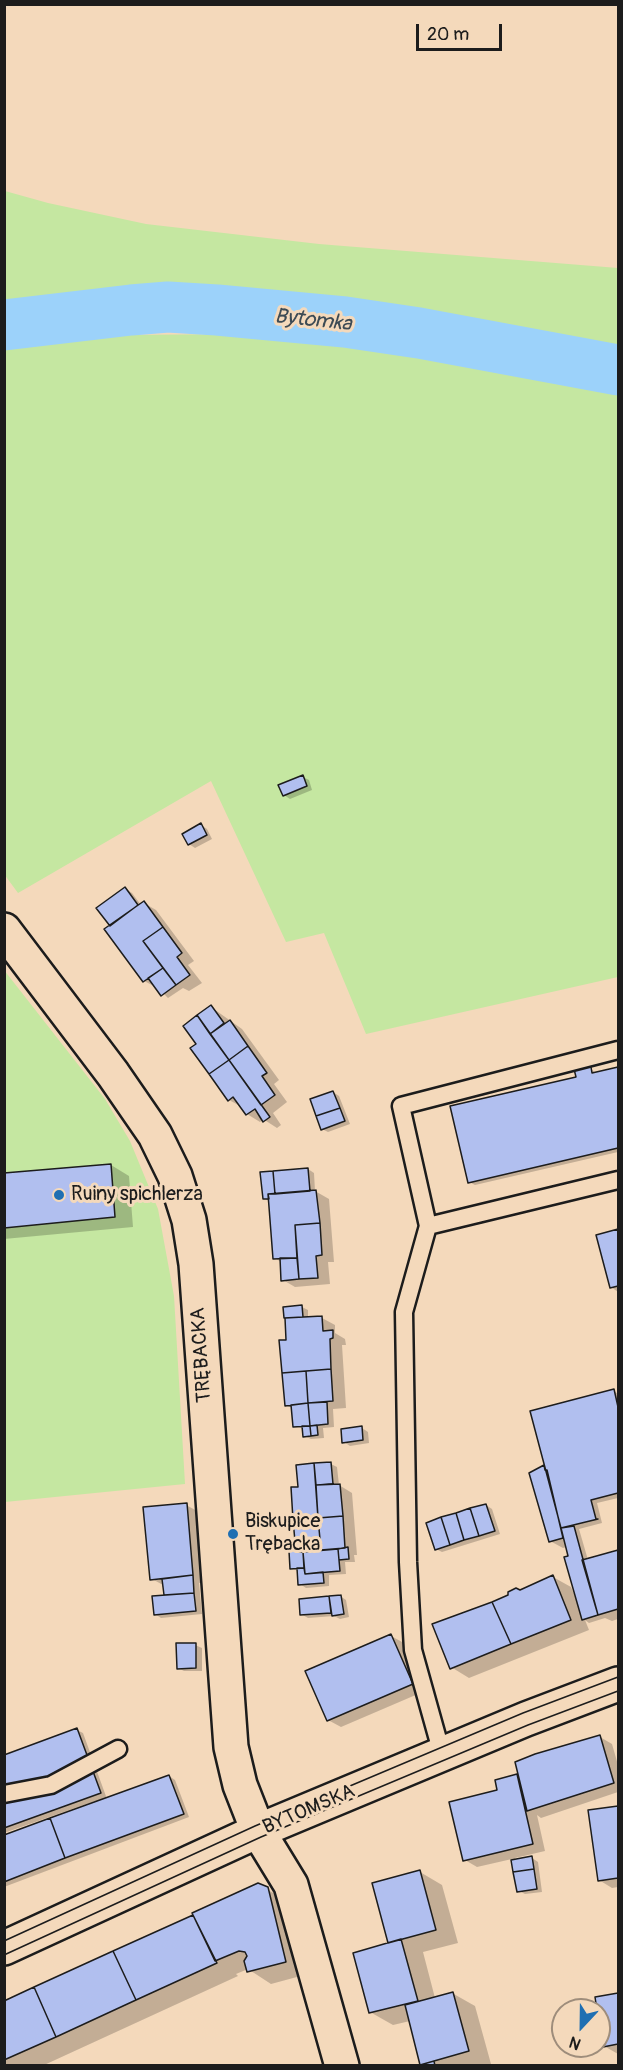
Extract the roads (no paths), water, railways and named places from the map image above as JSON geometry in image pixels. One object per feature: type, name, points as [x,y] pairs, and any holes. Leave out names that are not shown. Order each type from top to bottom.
[{"type":"street","name":"TRĘBACKA","points":[[4,930],[113,1074],[155,1135],[175,1176],[189,1220],[196,1263],[231,1747],[240,1785],[258,1831],[291,1885],[342,2066]]},
{"type":"street","name":"BYTOMSKA","points":[[4,1948],[258,1831],[526,1719],[618,1684]]},
{"type":"lane","points":[[442,1754],[413,1650],[408,1562],[404,1312],[428,1226],[400,1106],[618,1050]]},
{"type":"lane","points":[[428,1226],[618,1180]]},
{"type":"lane","points":[[4,1794],[51,1785],[118,1749]]},
{"type":"waterway","name":"Bytomka","points":[[4,325],[168,307],[217,310],[345,322],[419,333],[618,370]]},
{"type":"tram line","points":[[4,1941],[255,1826],[523,1713],[618,1677]]},
{"type":"tram line","points":[[4,1955],[261,1837],[528,1725],[618,1691]]},
{"type":"place","name":"Ruiny spichlerza","points":[[59,1195]]},
{"type":"place","name":"Biskupice Trębacka","points":[[233,1534]]}]
